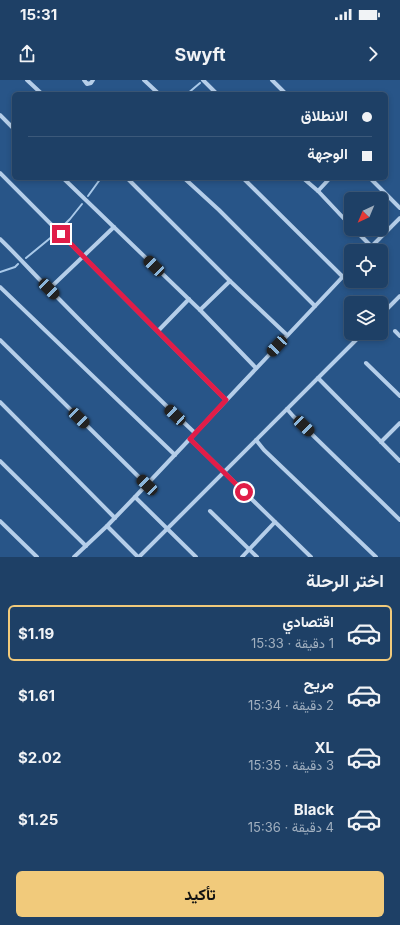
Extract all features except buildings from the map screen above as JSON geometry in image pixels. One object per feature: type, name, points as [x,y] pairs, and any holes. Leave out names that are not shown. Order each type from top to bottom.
[{"type":"street","points":[[27,80],[40,92]]},
{"type":"street","points":[[84,80],[87,84],[91,83],[93,80]]},
{"type":"street","points":[[144,80],[157,92]]},
{"type":"street","points":[[203,80],[215,92]]},
{"type":"street","points":[[272,80],[284,92]]},
{"type":"street","points":[[0,115],[12,127]]},
{"type":"street","points":[[0,173],[226,400]]},
{"type":"street","points":[[65,180],[189,299],[256,368]]},
{"type":"street","points":[[129,180],[287,336]]},
{"type":"street","points":[[186,180],[219,210],[315,306]]},
{"type":"street","points":[[74,557],[147,485],[343,277],[245,180]]},
{"type":"street","points":[[306,180],[344,219]]},
{"type":"street","points":[[318,191],[328,180]]},
{"type":"street","points":[[372,180],[400,208]]},
{"type":"street","points":[[373,244],[400,218]]},
{"type":"street","points":[[49,289],[114,228]]},
{"type":"street","points":[[361,236],[369,244]]},
{"type":"street","points":[[0,239],[146,387],[195,434]]},
{"type":"street","points":[[200,310],[230,281]]},
{"type":"street","points":[[0,287],[175,455]]},
{"type":"street","points":[[388,308],[400,296]]},
{"type":"street","points":[[158,331],[189,299]]},
{"type":"street","points":[[395,331],[400,336]]},
{"type":"street","points":[[0,340],[147,485]]},
{"type":"street","points":[[107,526],[139,557],[356,340]]},
{"type":"street","points":[[366,363],[400,396]]},
{"type":"street","points":[[318,378],[400,461]]},
{"type":"street","points":[[0,402],[115,518]]},
{"type":"street","points":[[287,409],[400,520]]},
{"type":"street","points":[[381,442],[400,423]]},
{"type":"street","points":[[190,439],[311,557]]},
{"type":"street","points":[[256,440],[264,450],[376,557]]},
{"type":"street","points":[[0,461],[86,546]]},
{"type":"street","points":[[135,497],[196,557]]},
{"type":"street","points":[[210,511],[257,557]]},
{"type":"street","points":[[0,520],[37,557]]},
{"type":"street","points":[[242,557],[275,522]]},
{"type":"waterway","points":[[189,92],[200,83]]},
{"type":"waterway","points":[[88,196],[100,180]]},
{"type":"waterway","points":[[62,227],[82,204]]},
{"type":"waterway","points":[[26,258],[54,235]]},
{"type":"waterway","points":[[0,272],[15,267],[18,264]]},
{"type":"route","points":[[61,234],[226,400],[190,439],[244,492]]}]
